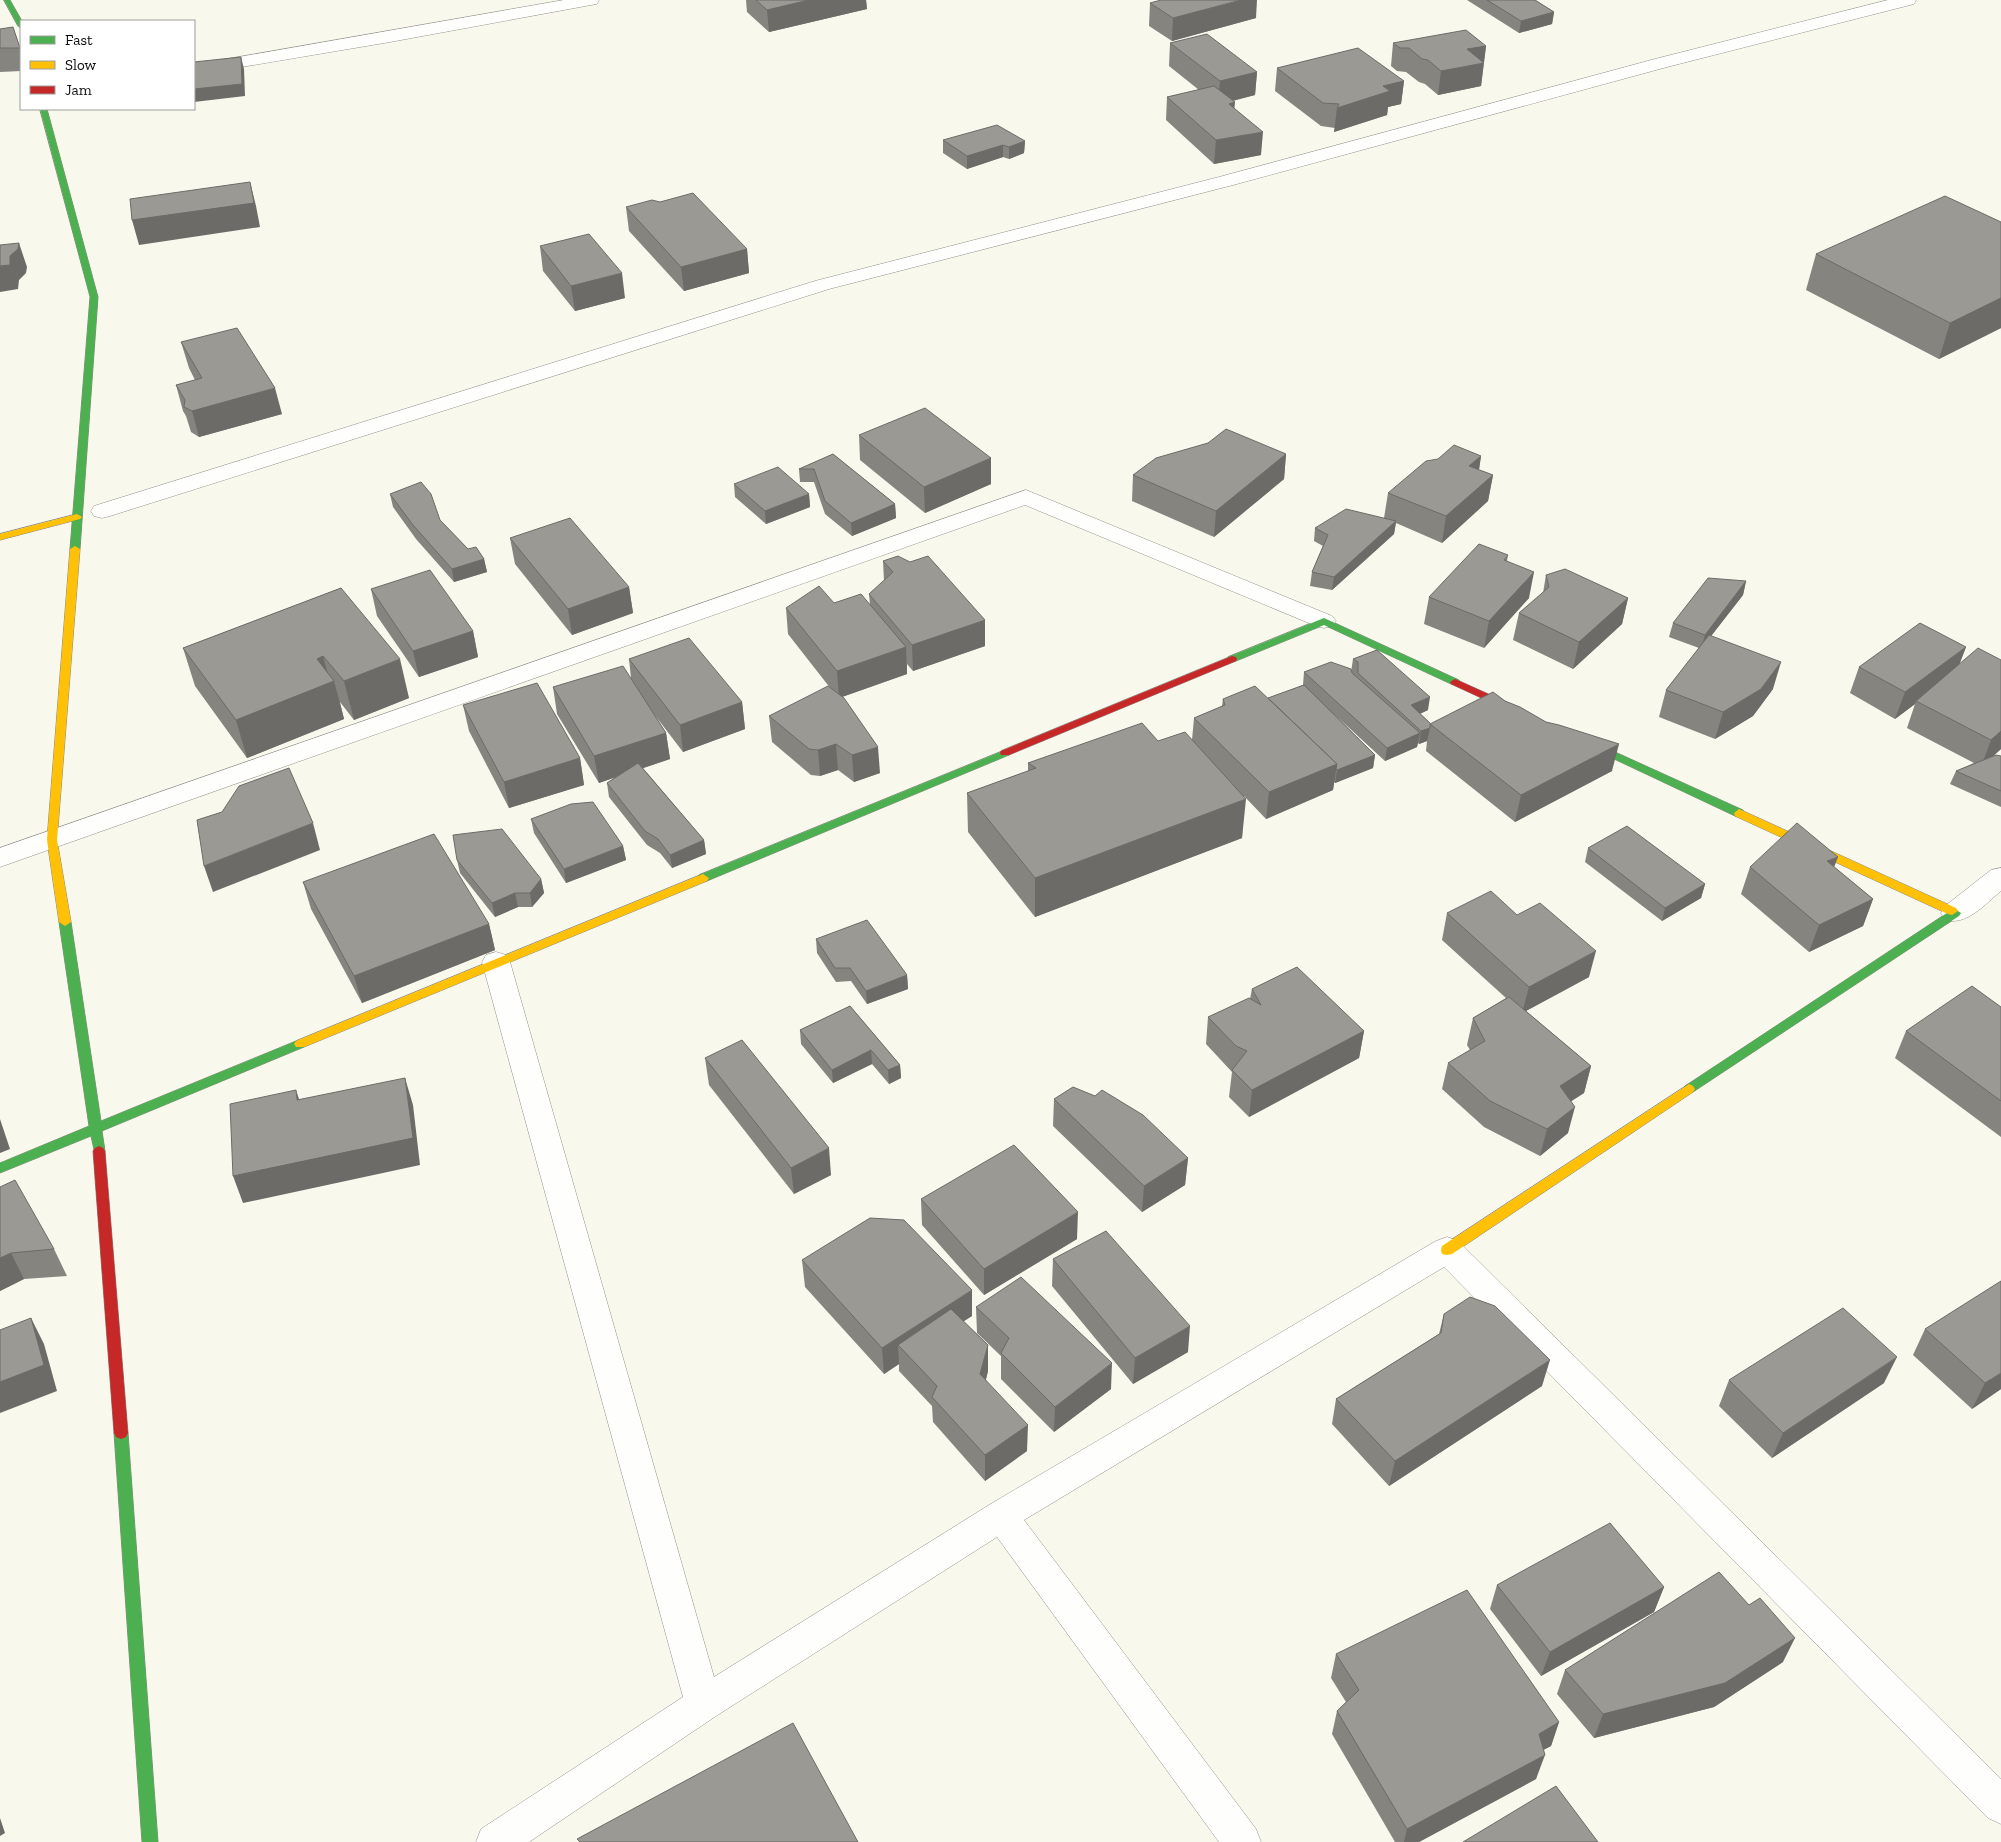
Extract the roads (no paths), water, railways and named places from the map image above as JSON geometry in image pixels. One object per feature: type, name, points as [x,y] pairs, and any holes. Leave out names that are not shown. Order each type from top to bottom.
[{"type":"street","points":[[7,0],[20,24]]},
{"type":"street","points":[[195,70],[390,37],[591,0]]},
{"type":"street","points":[[102,511],[822,285],[1226,181],[1661,62],[1908,0]]},
{"type":"street","points":[[44,110],[94,297],[52,840],[97,1129],[131,1563],[150,1842]]},
{"type":"street","points":[[0,858],[1026,497],[1324,621],[1532,717]]},
{"type":"street","points":[[0,537],[77,517]]},
{"type":"street","points":[[0,1168],[1324,621]]},
{"type":"street","points":[[1568,734],[1955,913]]},
{"type":"street","points":[[495,1842],[703,1704],[1001,1516],[1447,1250],[1955,913],[2001,877]]},
{"type":"street","points":[[496,962],[703,1704]]},
{"type":"street","points":[[1447,1250],[2001,1805]]},
{"type":"street","points":[[1001,1516],[1242,1842]]}]
